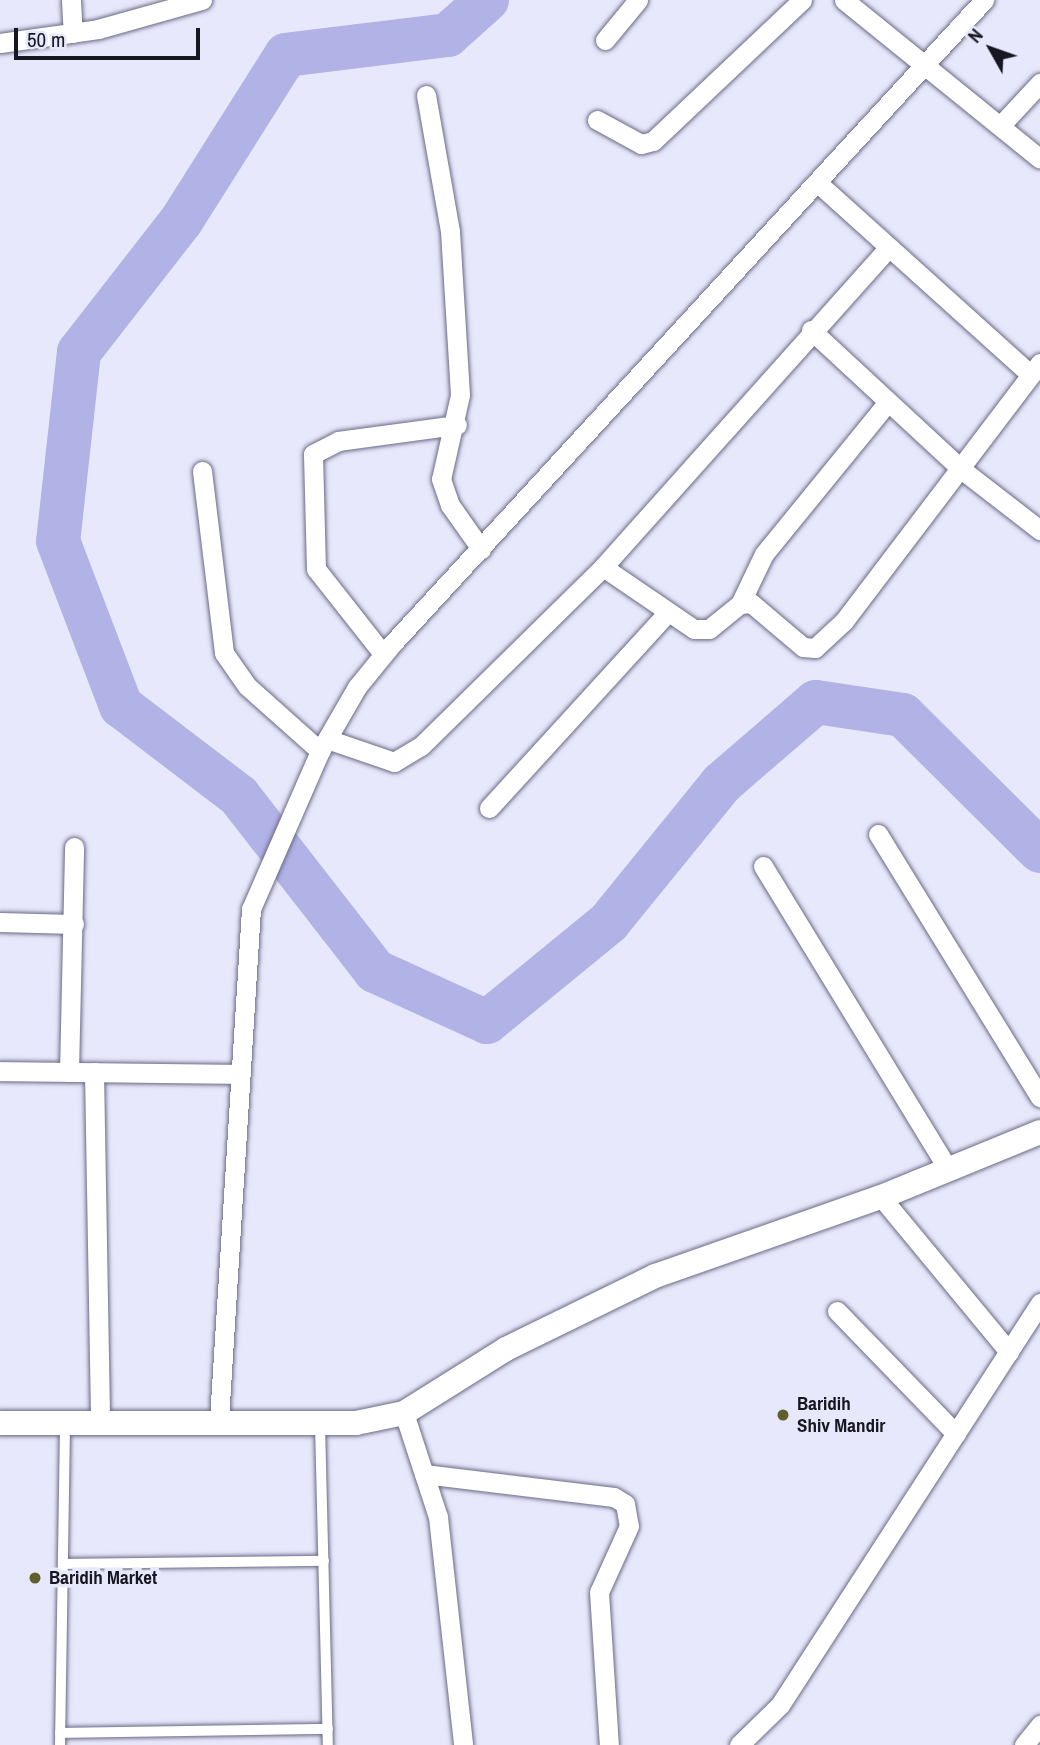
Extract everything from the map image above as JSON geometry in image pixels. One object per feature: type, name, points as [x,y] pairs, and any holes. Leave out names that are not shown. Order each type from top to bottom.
[{"type":"street","points":[[71,0],[73,33]]},
{"type":"street","points":[[605,40],[638,0]]},
{"type":"street","points":[[597,120],[641,144],[653,141],[802,0]]},
{"type":"street","points":[[844,0],[1040,159]]},
{"type":"street","points":[[219,1419],[237,1074],[251,909],[266,864],[323,745],[383,654],[819,184],[984,0]]},
{"type":"street","points":[[0,43],[73,33],[190,2]]},
{"type":"street","points":[[1000,126],[1040,83]]},
{"type":"street","points":[[426,94],[450,231],[457,425],[443,491],[481,549]]},
{"type":"street","points":[[740,604],[751,603],[803,647],[816,648],[844,621],[1036,369],[888,247],[819,184]]},
{"type":"street","points":[[202,471],[224,653],[247,686],[323,745],[384,761],[406,757],[603,568],[811,330],[888,247]]},
{"type":"street","points":[[811,330],[961,469],[1039,527]]},
{"type":"street","points":[[603,568],[694,629],[709,629],[740,604],[764,554],[888,402]]},
{"type":"street","points":[[383,654],[316,569],[313,454],[338,441],[457,425]]},
{"type":"street","points":[[489,808],[667,613]]},
{"type":"street","points":[[878,834],[1040,1097]]},
{"type":"street","points":[[69,1072],[74,847]]},
{"type":"street","points":[[763,866],[948,1169]]},
{"type":"street","points":[[0,922],[74,924]]},
{"type":"street","points":[[0,1071],[237,1074]]},
{"type":"street","points":[[94,1072],[100,1421]]},
{"type":"street","points":[[0,1423],[219,1419],[320,1422],[404,1413],[506,1349],[655,1276],[881,1198],[1040,1132]]},
{"type":"street","points":[[881,1198],[1009,1352]]},
{"type":"street","points":[[739,1745],[780,1705],[1040,1303]]},
{"type":"street","points":[[837,1311],[956,1434]]},
{"type":"street","points":[[404,1413],[438,1517],[456,1634],[463,1745]]},
{"type":"street","points":[[424,1474],[614,1497],[625,1504],[629,1525],[599,1592],[609,1745]]},
{"type":"street","points":[[1024,1745],[1040,1725]]},
{"type":"lane","points":[[60,1745],[65,1422]]},
{"type":"lane","points":[[320,1422],[328,1745]]},
{"type":"lane","points":[[63,1564],[324,1561]]},
{"type":"lane","points":[[61,1732],[328,1729]]},
{"type":"waterway","points":[[487,0],[448,35],[286,55],[181,221],[79,352],[58,541],[121,706],[239,796],[375,971],[487,1022],[609,922],[722,783],[816,702],[903,715],[1040,851]]},
{"type":"place","name":"Baridih Shiv Mandir","points":[[783,1415]]},
{"type":"place","name":"Baridih Market","points":[[35,1578]]}]
